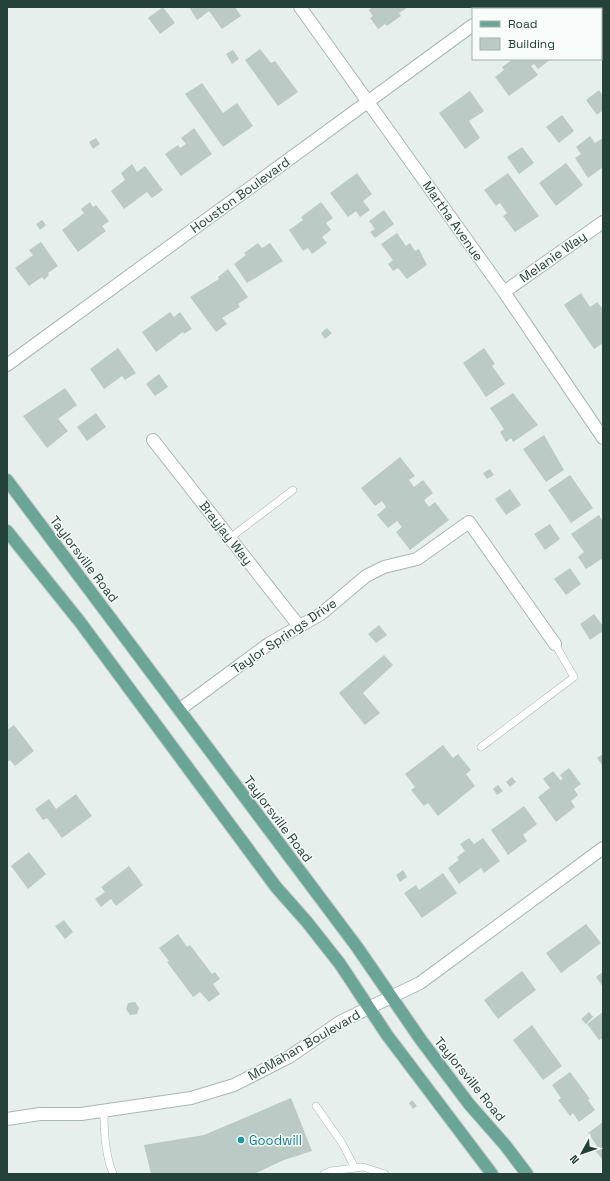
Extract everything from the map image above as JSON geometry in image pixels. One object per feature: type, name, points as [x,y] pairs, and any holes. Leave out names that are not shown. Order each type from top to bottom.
[{"type":"main road","name":"Taylorsville Road","points":[[7,480],[357,947],[391,997],[469,1104],[505,1144],[527,1174]]},
{"type":"main road","points":[[7,532],[80,622],[276,887],[307,922],[340,964],[369,1008],[492,1174]]},
{"type":"street","name":"Martha Avenue","points":[[300,7],[504,292],[603,438]]},
{"type":"street","name":"Houston Boulevard","points":[[7,365],[472,26]]},
{"type":"street","name":"Melanie Way","points":[[504,292],[603,222]]},
{"type":"street","name":"Brayjay Way","points":[[153,440],[299,626]]},
{"type":"street","name":"Taylor Springs Drive","points":[[179,710],[270,643],[321,614],[366,576],[384,567],[417,559],[469,522],[555,644]]},
{"type":"street","name":"McMahan Boulevard","points":[[7,1119],[40,1114],[81,1114],[191,1098],[234,1085],[289,1057],[340,1022],[420,983],[602,852]]},
{"type":"lane","points":[[230,538],[293,490]]},
{"type":"lane","points":[[481,747],[574,677],[555,644]]},
{"type":"lane","points":[[316,1106],[342,1143],[354,1168]]},
{"type":"lane","points":[[104,1110],[104,1139],[108,1160],[113,1174]]},
{"type":"lane","points":[[324,1174],[363,1167],[385,1174]]},
{"type":"building","points":[[163,7],[175,23],[160,34],[148,18]]},
{"type":"building","points":[[189,7],[235,7],[241,16],[222,29],[209,11],[197,20]]},
{"type":"building","points":[[372,7],[408,7],[399,13],[401,16],[387,26],[385,24],[378,29],[370,18],[373,16],[369,10]]},
{"type":"building","points":[[602,7],[603,37],[602,8],[583,8]]},
{"type":"building","points":[[260,49],[271,63],[275,61],[298,92],[278,106],[245,60]]},
{"type":"building","points":[[233,50],[239,59],[232,64],[226,54]]},
{"type":"building","points":[[512,60],[550,60],[538,69],[534,64],[531,66],[538,75],[509,96],[495,77],[504,70],[502,67]]},
{"type":"building","points":[[202,83],[223,113],[237,103],[253,126],[223,147],[185,94]]},
{"type":"building","points":[[599,90],[603,96],[603,110],[597,115],[586,100]]},
{"type":"building","points":[[470,91],[484,111],[469,121],[480,138],[465,149],[439,113]]},
{"type":"building","points":[[562,115],[574,131],[559,143],[546,127]]},
{"type":"building","points":[[194,128],[212,154],[181,176],[165,154],[178,145],[180,148],[186,144],[181,138]]},
{"type":"building","points":[[590,136],[595,143],[603,138],[603,167],[588,178],[575,158],[581,154],[576,147]]},
{"type":"building","points":[[96,138],[100,144],[93,149],[89,142]]},
{"type":"building","points":[[522,147],[534,163],[519,174],[507,157]]},
{"type":"building","points":[[566,163],[583,185],[556,206],[539,183]]},
{"type":"building","points":[[132,164],[137,172],[145,166],[163,190],[152,198],[147,192],[124,209],[111,191],[125,180],[121,173]]},
{"type":"building","points":[[357,173],[372,194],[363,201],[370,210],[360,217],[356,211],[348,217],[330,193]]},
{"type":"building","points":[[508,173],[539,216],[515,232],[503,216],[507,213],[500,203],[496,206],[484,190]]},
{"type":"building","points":[[90,202],[93,207],[96,205],[109,221],[102,226],[106,231],[78,252],[62,230],[84,213],[81,209]]},
{"type":"building","points":[[321,202],[333,218],[326,223],[331,230],[322,237],[327,243],[312,254],[308,248],[303,251],[289,230],[303,220],[301,217]]},
{"type":"building","points":[[384,210],[394,224],[375,238],[370,232],[375,229],[369,221]]},
{"type":"building","points":[[42,220],[46,225],[40,230],[36,224]]},
{"type":"building","points":[[397,233],[406,246],[410,243],[415,251],[419,249],[427,265],[407,279],[398,268],[393,271],[388,264],[393,260],[381,244]]},
{"type":"building","points":[[41,242],[58,266],[48,273],[49,275],[44,280],[42,277],[29,286],[15,268],[33,255],[29,250]]},
{"type":"building","points":[[258,243],[262,248],[270,243],[283,261],[247,283],[234,264],[246,255],[244,253]]},
{"type":"building","points":[[228,269],[248,297],[238,304],[240,307],[222,318],[227,324],[216,332],[190,297],[219,279],[218,277]]},
{"type":"building","points":[[581,293],[590,307],[597,302],[603,309],[603,343],[594,349],[564,305]]},
{"type":"building","points":[[170,312],[174,317],[180,312],[192,329],[184,334],[183,332],[156,352],[142,332]]},
{"type":"building","points":[[327,328],[332,333],[325,339],[321,333]]},
{"type":"building","points":[[118,348],[136,373],[125,380],[122,376],[104,389],[90,369]]},
{"type":"building","points":[[484,348],[495,364],[492,366],[505,384],[486,397],[463,363]]},
{"type":"building","points":[[159,374],[168,387],[155,396],[146,384]]},
{"type":"building","points":[[65,388],[77,405],[58,419],[68,431],[47,448],[23,416]]},
{"type":"building","points":[[513,393],[538,425],[513,442],[511,438],[506,442],[500,432],[504,429],[490,408]]},
{"type":"building","points":[[96,413],[106,427],[87,441],[77,427]]},
{"type":"building","points":[[544,435],[564,470],[546,482],[523,449]]},
{"type":"building","points":[[400,457],[415,476],[409,480],[414,487],[423,480],[433,493],[424,500],[429,507],[435,502],[449,520],[410,550],[396,532],[402,527],[397,521],[388,528],[377,515],[386,507],[382,501],[375,506],[361,488]]},
{"type":"building","points":[[490,469],[494,475],[487,479],[483,473]]},
{"type":"building","points":[[570,475],[593,508],[571,523],[548,490]]},
{"type":"building","points":[[510,489],[521,505],[506,515],[495,499]]},
{"type":"building","points":[[599,515],[603,522],[603,558],[586,569],[578,557],[584,552],[571,534]]},
{"type":"building","points":[[550,524],[560,539],[545,550],[534,534]]},
{"type":"building","points":[[570,568],[581,584],[566,595],[554,579]]},
{"type":"building","points":[[594,614],[603,626],[603,631],[590,640],[580,624]]},
{"type":"building","points":[[379,625],[387,635],[376,643],[368,634]]},
{"type":"building","points":[[384,655],[393,665],[363,693],[380,713],[365,725],[339,693]]},
{"type":"building","points":[[14,725],[34,751],[15,766],[10,760],[7,762],[7,730]]},
{"type":"building","points":[[443,745],[453,758],[458,754],[471,770],[466,774],[475,786],[438,816],[428,803],[424,806],[411,790],[415,787],[405,774]]},
{"type":"building","points":[[603,754],[603,766],[597,758]]},
{"type":"building","points":[[569,768],[581,784],[574,789],[578,795],[571,801],[575,807],[556,822],[538,797],[550,788],[543,779],[553,771],[560,780],[563,779],[560,775]]},
{"type":"building","points":[[512,777],[516,782],[510,787],[506,782]]},
{"type":"building","points":[[498,785],[503,791],[497,795],[493,789]]},
{"type":"building","points":[[76,794],[92,816],[62,838],[47,818],[43,820],[35,809],[49,799],[56,809]]},
{"type":"building","points":[[524,806],[537,824],[523,835],[527,841],[508,855],[491,830]]},
{"type":"building","points":[[469,838],[474,844],[483,838],[500,861],[484,873],[481,868],[459,884],[448,868],[459,860],[457,857],[465,851],[460,844]]},
{"type":"building","points":[[29,852],[46,874],[28,889],[11,866]]},
{"type":"building","points":[[129,866],[143,885],[116,906],[111,899],[101,907],[95,899],[105,892],[101,887]]},
{"type":"building","points":[[403,870],[407,877],[400,882],[396,875]]},
{"type":"building","points":[[443,873],[457,893],[422,918],[404,893],[416,885],[419,890]]},
{"type":"building","points":[[64,920],[73,932],[65,939],[55,926]]},
{"type":"building","points":[[586,924],[601,943],[561,973],[546,953]]},
{"type":"building","points":[[178,934],[187,947],[190,945],[212,974],[215,972],[220,979],[213,984],[220,994],[209,1002],[200,992],[193,997],[167,962],[169,961],[159,948]]},
{"type":"building","points":[[522,971],[536,990],[498,1019],[484,1000]]},
{"type":"building","points":[[603,972],[603,987],[596,977]]},
{"type":"building","points":[[135,1002],[139,1008],[137,1014],[130,1015],[126,1009],[128,1003]]},
{"type":"building","points":[[589,1012],[593,1017],[586,1024],[581,1019]]},
{"type":"building","points":[[603,1012],[603,1038],[599,1040],[587,1024]]},
{"type":"building","points":[[532,1025],[562,1066],[543,1080],[513,1040]]},
{"type":"building","points":[[570,1072],[590,1099],[588,1100],[595,1110],[579,1122],[573,1113],[570,1116],[558,1100],[561,1098],[552,1085]]},
{"type":"building","name":"Goodwill","points":[[291,1098],[312,1151],[284,1160],[254,1174],[151,1174],[144,1145],[204,1135]]},
{"type":"building","points":[[412,1100],[417,1106],[413,1109],[409,1103]]},
{"type":"building","points":[[603,1122],[603,1160],[594,1149],[597,1146],[588,1133]]},
{"type":"place","name":"Goodwill","points":[[241,1140]]}]
